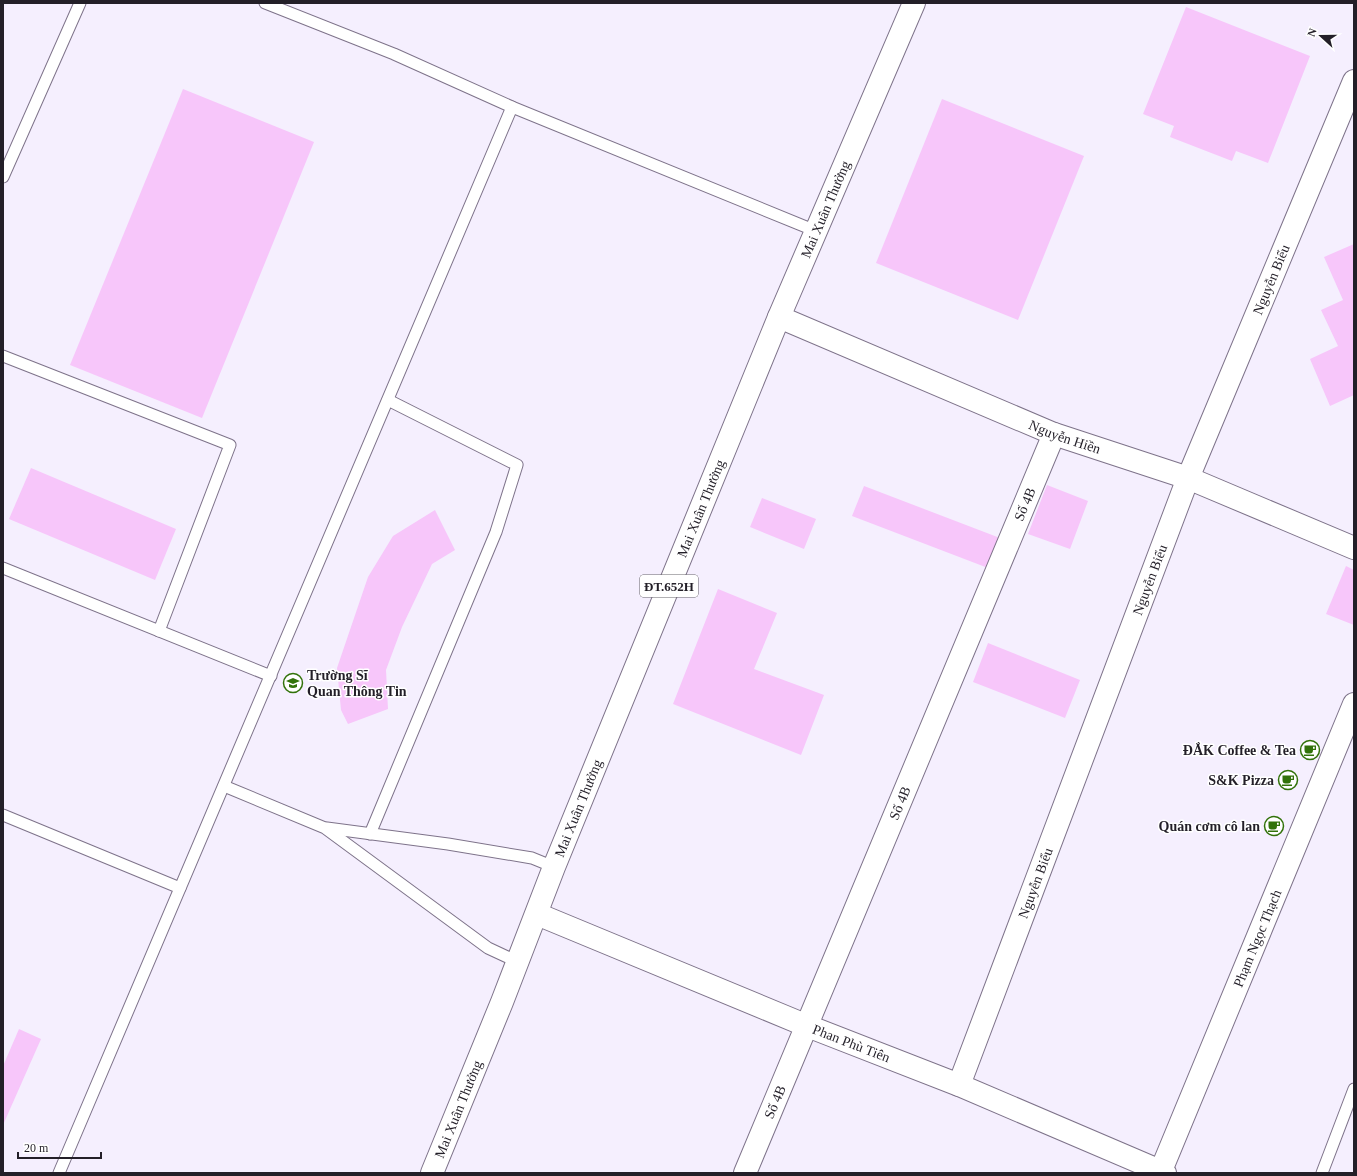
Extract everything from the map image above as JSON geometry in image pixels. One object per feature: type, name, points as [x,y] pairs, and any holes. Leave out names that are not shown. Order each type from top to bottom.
[{"type":"street","name":"Mai Xuân Thưởng","points":[[432,1173],[518,962],[554,867],[779,317],[914,3]]},
{"type":"street","name":"Nguyễn Biểu","points":[[959,1085],[1188,478],[1354,81]]},
{"type":"street","name":"Nguyễn Hiền","points":[[779,317],[1054,434],[1188,478],[1354,548]]},
{"type":"street","name":"Số 4B","points":[[745,1173],[805,1025],[1054,434]]},
{"type":"street","name":"Phạm Ngọc Thạch","points":[[1162,1172],[1354,704]]},
{"type":"street","name":"Phan Phù Tiên","points":[[537,914],[805,1025],[959,1085],[1162,1172]]},
{"type":"lane","points":[[3,177],[80,3]]},
{"type":"lane","points":[[265,3],[394,54],[512,107],[816,231]]},
{"type":"lane","points":[[59,1173],[512,107]]},
{"type":"lane","points":[[3,356],[230,444],[159,631]]},
{"type":"lane","points":[[370,834],[496,532],[517,465],[388,400]]},
{"type":"lane","points":[[3,568],[270,676]]},
{"type":"lane","points":[[224,786],[325,828],[488,948],[518,962]]},
{"type":"lane","points":[[3,816],[180,888]]},
{"type":"lane","points":[[325,828],[448,844],[532,858],[554,867]]},
{"type":"lane","points":[[1322,1173],[1354,1089]]},
{"type":"building","points":[[1186,7],[1310,56],[1268,163],[1236,151],[1232,161],[1170,137],[1174,126],[1143,114]]},
{"type":"building","points":[[183,89],[314,142],[202,418],[70,365]]},
{"type":"building","points":[[942,99],[1084,156],[1018,320],[876,263]]},
{"type":"building","points":[[1354,244],[1354,395],[1330,406],[1310,359],[1338,346],[1321,310],[1343,300],[1324,257]]},
{"type":"building","points":[[31,468],[176,529],[155,580],[9,519]]},
{"type":"building","points":[[1047,485],[1088,501],[1070,549],[1028,534]]},
{"type":"building","points":[[864,486],[1000,538],[988,568],[852,516]]},
{"type":"building","points":[[762,498],[816,519],[804,549],[750,527]]},
{"type":"building","points":[[435,510],[455,550],[432,564],[402,627],[386,670],[388,709],[348,724],[341,710],[337,668],[368,577],[393,536]]},
{"type":"building","points":[[1346,566],[1354,570],[1354,625],[1326,614]]},
{"type":"building","points":[[718,589],[777,613],[754,669],[824,695],[801,755],[673,704]]},
{"type":"building","points":[[988,643],[1080,680],[1065,718],[973,682]]},
{"type":"building","points":[[19,1029],[41,1039],[3,1125],[3,1066]]},
{"type":"place","name":"Trường Sĩ Quan Thông Tin","points":[[293,683]]},
{"type":"place","name":"ĐẮK Coffee & Tea","points":[[1310,750]]},
{"type":"place","name":"S&K Pizza","points":[[1288,780]]},
{"type":"place","name":"Quán cơm cô lan","points":[[1274,826]]}]
